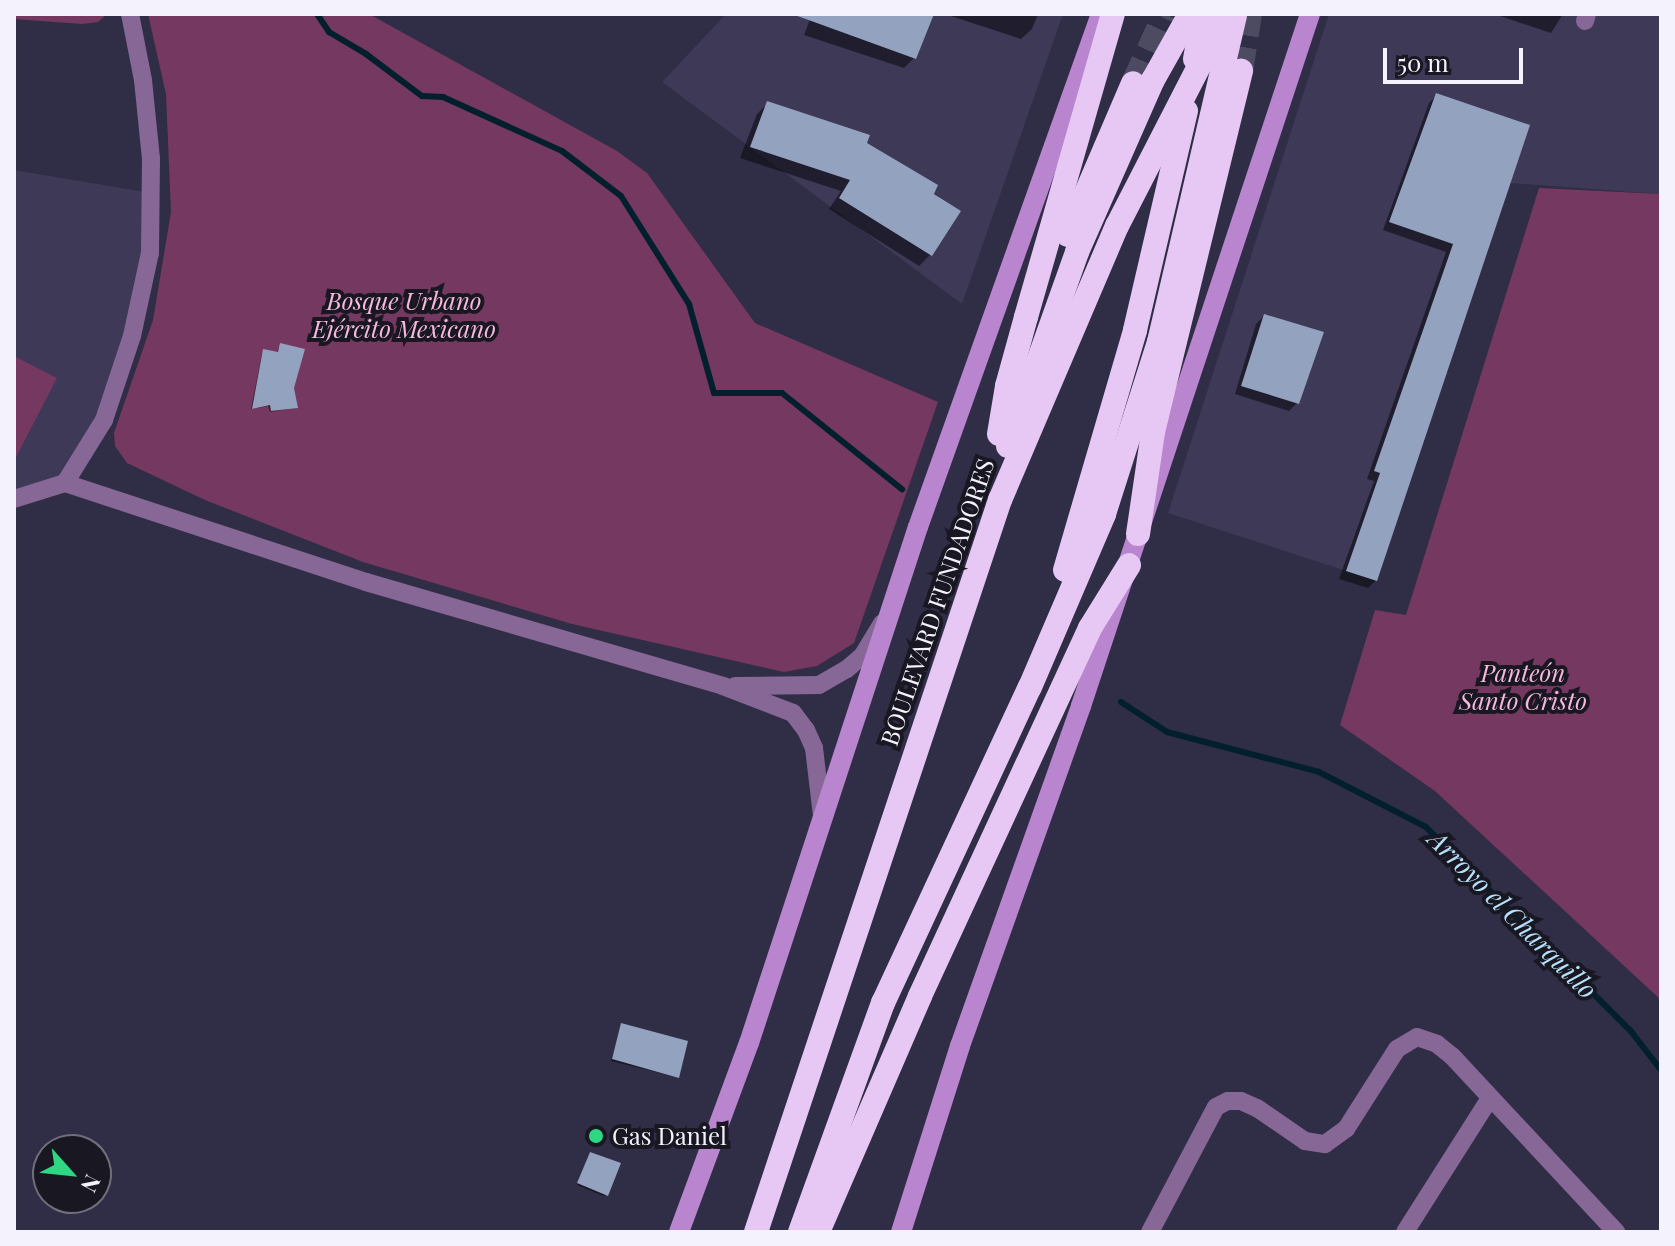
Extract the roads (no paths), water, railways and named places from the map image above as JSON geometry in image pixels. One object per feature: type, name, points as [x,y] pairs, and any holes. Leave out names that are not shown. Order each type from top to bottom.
[{"type":"highway","points":[[1000,500],[998,440],[1007,386],[1113,14]]},
{"type":"highway","points":[[1010,434],[1077,252],[1153,80],[1190,14]]},
{"type":"highway","points":[[1030,687],[1135,330],[1181,136],[1203,14]]},
{"type":"highway","name":"BOULEVARD FUNDADORES","points":[[756,1232],[960,611],[1000,500],[1092,280],[1226,14]]},
{"type":"highway","points":[[800,1232],[883,1003],[1030,687],[1104,514],[1136,420],[1181,250],[1235,14]]},
{"type":"highway","points":[[1138,534],[1153,432],[1241,71]]},
{"type":"highway","points":[[1000,500],[1017,385],[1060,255],[1106,139],[1133,83]]},
{"type":"highway","points":[[818,1232],[920,996],[1069,704],[1098,630],[1129,565]]},
{"type":"highway","points":[[740,1232],[788,1136]]},
{"type":"main road","points":[[679,1232],[749,1043],[918,527],[1101,14]]},
{"type":"main road","points":[[1129,565],[1310,14]]},
{"type":"main road","points":[[901,1232],[1069,704]]},
{"type":"street","points":[[65,483],[104,420],[132,336],[150,253],[151,159],[143,80],[130,14]]},
{"type":"street","points":[[14,499],[65,483],[366,582],[723,686],[793,713],[806,730],[814,748],[822,816]]},
{"type":"street","points":[[723,686],[819,685],[847,669],[863,655],[891,607]]},
{"type":"street","points":[[1150,1232],[1216,1107],[1228,1101],[1241,1101],[1257,1108],[1305,1141],[1325,1144],[1346,1129],[1397,1049],[1417,1037],[1428,1038],[1452,1056],[1616,1232]]},
{"type":"street","points":[[1412,1228],[1490,1098]]},
{"type":"waterway","name":"Arroyo el Charquillo","points":[[317,14],[329,32],[366,54],[422,96],[443,97],[562,151],[621,196],[689,304],[714,393],[782,393],[902,489]]},
{"type":"waterway","name":"Arroyo el Charquillo","points":[[1121,702],[1167,732],[1319,772],[1426,827],[1630,1030],[1661,1070]]},
{"type":"tunnel","points":[[1133,83],[1165,14]]},
{"type":"tunnel","points":[[1241,71],[1250,14]]},
{"type":"place","name":"Gas Daniel","points":[[596,1136]]},
{"type":"park label","name":"Bosque Urbano Ejército Mexicano","points":[[404,315]]},
{"type":"park label","name":"Panteón Santo Cristo","points":[[1523,687]]}]
